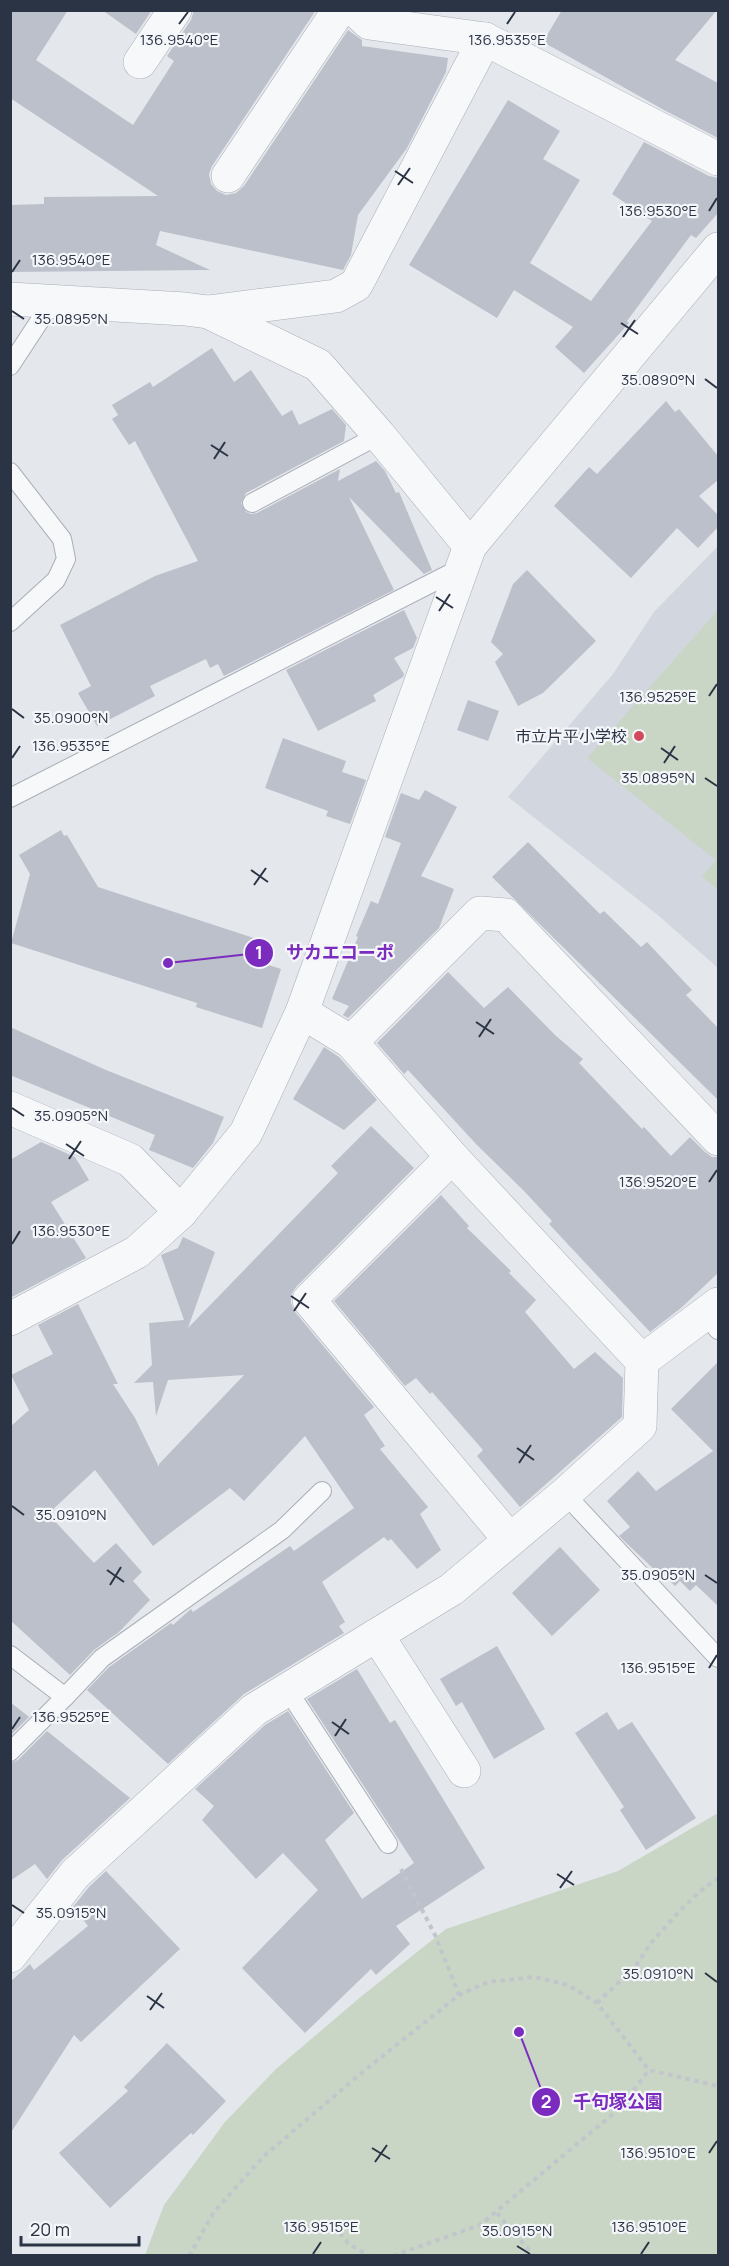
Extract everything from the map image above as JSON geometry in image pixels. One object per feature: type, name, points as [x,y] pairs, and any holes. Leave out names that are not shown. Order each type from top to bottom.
[{"type":"street","points":[[140,62],[175,10]]},
{"type":"street","points":[[228,176],[339,10]]},
{"type":"street","points":[[355,10],[369,23],[485,39],[718,159]]},
{"type":"street","points":[[10,299],[208,312],[336,296],[356,285],[485,39]]},
{"type":"street","points":[[10,1318],[136,1252],[181,1212],[246,1133],[302,1012],[467,556],[718,249]]},
{"type":"street","points":[[208,312],[318,365],[379,435],[467,556]]},
{"type":"street","points":[[351,1042],[480,913],[506,915],[718,1139]]},
{"type":"street","points":[[15,1942],[75,1874],[254,1710],[452,1589],[565,1494],[640,1426],[642,1361],[452,1157],[351,1042],[302,1012]]},
{"type":"street","points":[[10,1108],[130,1160],[181,1212]]},
{"type":"street","points":[[452,1157],[309,1300],[510,1540]]},
{"type":"street","points":[[642,1361],[714,1316]]},
{"type":"street","points":[[377,1635],[464,1772]]},
{"type":"lane","points":[[10,366],[52,302]]},
{"type":"lane","points":[[252,503],[379,435]]},
{"type":"lane","points":[[10,472],[62,539],[66,559],[56,580],[10,622]]},
{"type":"lane","points":[[10,798],[467,556]]},
{"type":"lane","points":[[10,1752],[102,1658],[282,1530],[322,1491]]},
{"type":"lane","points":[[565,1494],[718,1658]]},
{"type":"lane","points":[[10,1655],[64,1697]]},
{"type":"lane","points":[[287,1689],[388,1844]]},
{"type":"path","points":[[388,1844],[436,1937],[459,1995]]},
{"type":"path","points":[[597,2002],[635,1966],[651,1943],[675,1916],[698,1893],[718,1878]]},
{"type":"path","points":[[189,2256],[214,2211],[264,2156],[360,2074],[459,1995],[488,1982],[534,1977],[568,1985],[597,2002],[650,2070],[718,2086]]},
{"type":"path","points":[[393,2256],[468,2231],[497,2213],[619,2109],[650,2070]]},
{"type":"path","points":[[497,2213],[534,2256]]},
{"type":"path","points":[[334,2226],[348,2244],[369,2256]]},
{"type":"shaded area","name":"市立片平小学校","points":[[718,546],[718,968],[659,916],[508,797],[613,674],[654,612]]},
{"type":"green space","points":[[718,610],[718,890],[702,877],[716,860],[587,758]]},
{"type":"green space","points":[[718,1813],[718,2255],[145,2255],[164,2205],[225,2122],[276,2069],[363,1995],[446,1929],[618,1871]]},
{"type":"building","points":[[10,10],[68,10],[36,60],[133,125],[174,61],[167,56],[191,20],[194,10],[316,10],[212,166],[209,174],[211,184],[217,191],[226,195],[236,193],[244,186],[348,30],[362,40],[362,46],[448,58],[446,72],[407,148],[358,215],[351,255],[343,270],[160,231],[156,245],[210,270],[10,272],[10,205],[44,204],[44,197],[158,196],[10,98]]},
{"type":"building","points":[[102,10],[152,10],[136,34]]},
{"type":"building","points":[[562,10],[717,10],[675,60],[718,83],[718,138],[543,42]]},
{"type":"building","points":[[508,100],[560,131],[543,159],[580,180],[530,263],[591,301],[652,221],[612,194],[644,142],[709,176],[718,178],[718,213],[696,238],[691,235],[627,321],[629,323],[584,373],[555,347],[573,327],[514,290],[497,318],[409,265]]},
{"type":"building","points":[[212,348],[234,382],[251,370],[282,416],[292,410],[299,425],[332,409],[346,425],[344,441],[246,493],[241,503],[246,512],[257,513],[340,469],[338,481],[376,461],[385,471],[396,493],[399,492],[432,570],[424,574],[349,497],[394,590],[224,676],[218,664],[210,668],[206,659],[150,686],[155,696],[97,726],[78,693],[91,686],[60,625],[155,576],[198,561],[135,441],[129,445],[112,419],[118,415],[112,405],[150,382],[153,387]]},
{"type":"building","points":[[666,401],[675,412],[679,409],[718,456],[718,480],[699,496],[718,515],[718,527],[698,548],[677,528],[631,578],[554,506],[589,467],[597,474]]},
{"type":"building","points":[[527,570],[596,641],[543,693],[518,706],[495,662],[503,654],[491,642],[513,584]]},
{"type":"building","points":[[404,610],[417,638],[413,648],[394,658],[404,674],[403,677],[373,695],[376,701],[318,731],[286,670]]},
{"type":"building","points":[[468,700],[499,711],[488,741],[457,730]]},
{"type":"building","points":[[283,738],[346,761],[342,772],[366,780],[350,824],[326,816],[328,811],[265,788]]},
{"type":"building","points":[[425,790],[457,807],[421,876],[454,889],[439,928],[348,1018],[343,1015],[349,1006],[332,999],[371,901],[378,904],[401,843],[385,837],[401,793],[419,800]]},
{"type":"building","points":[[61,830],[64,836],[67,835],[98,887],[263,941],[256,961],[281,969],[262,1028],[196,1007],[197,1003],[11,943],[30,874],[19,855]]},
{"type":"building","points":[[528,842],[600,914],[604,911],[641,947],[647,942],[692,990],[686,995],[718,1028],[718,1100],[492,877]]},
{"type":"building","points":[[448,972],[484,1008],[508,987],[555,1035],[583,1059],[579,1063],[671,1156],[690,1137],[712,1157],[718,1157],[718,1273],[681,1308],[650,1332],[549,1224],[552,1221],[524,1191],[476,1144],[408,1070],[404,1074],[377,1043]]},
{"type":"building","points":[[10,1027],[106,1070],[224,1117],[213,1143],[193,1168],[149,1150],[155,1135],[10,1075]]},
{"type":"building","points":[[324,1047],[339,1057],[377,1100],[344,1130],[293,1099]]},
{"type":"building","points":[[371,1126],[414,1168],[296,1287],[291,1295],[291,1303],[295,1312],[374,1407],[364,1415],[385,1446],[380,1449],[428,1507],[420,1514],[441,1550],[417,1569],[391,1539],[388,1541],[384,1537],[322,1582],[345,1622],[339,1626],[344,1633],[244,1694],[168,1764],[87,1690],[109,1667],[171,1623],[173,1625],[191,1609],[193,1612],[290,1546],[294,1551],[354,1508],[305,1436],[244,1501],[230,1488],[153,1546],[95,1470],[48,1514],[94,1563],[116,1543],[142,1572],[133,1581],[150,1600],[119,1632],[94,1650],[70,1675],[10,1620],[10,1427],[29,1410],[11,1375],[53,1354],[38,1325],[78,1304],[118,1384],[113,1384],[135,1418],[159,1467],[159,1464],[244,1375],[168,1380],[156,1416],[153,1382],[134,1383],[152,1365],[149,1323],[184,1320],[161,1255],[178,1248],[183,1237],[215,1252],[188,1328],[338,1173],[331,1166]]},
{"type":"building","points":[[41,1142],[75,1157],[89,1180],[51,1202],[86,1258],[10,1298],[10,1160]]},
{"type":"building","points":[[441,1195],[469,1226],[467,1228],[511,1271],[509,1273],[536,1300],[525,1312],[574,1369],[595,1352],[623,1378],[622,1417],[520,1507],[477,1456],[483,1450],[432,1392],[430,1394],[416,1378],[405,1386],[334,1301]]},
{"type":"building","points":[[718,1362],[718,1606],[696,1585],[690,1591],[680,1581],[675,1586],[663,1574],[661,1576],[619,1536],[630,1527],[607,1501],[638,1471],[656,1491],[713,1451],[671,1409]]},
{"type":"building","points":[[560,1547],[600,1590],[552,1636],[512,1593]]},
{"type":"building","points":[[497,1646],[545,1729],[494,1759],[462,1702],[456,1706],[440,1679]]},
{"type":"building","points":[[357,1669],[390,1723],[395,1720],[485,1868],[396,1926],[410,1944],[376,1975],[371,1969],[305,2033],[242,1968],[318,1890],[283,1853],[256,1879],[202,1820],[214,1806],[195,1789],[265,1725],[288,1711],[354,1813],[325,1840],[362,1899],[414,1863],[307,1699]]},
{"type":"building","points":[[10,1702],[29,1717],[10,1736]]},
{"type":"building","points":[[607,1712],[618,1730],[632,1722],[696,1818],[646,1850],[620,1810],[624,1807],[575,1733]]},
{"type":"building","points":[[47,1731],[130,1798],[62,1860],[47,1879],[35,1864],[10,1881],[10,1763],[18,1760]]},
{"type":"building","points":[[106,1871],[180,1949],[81,2042],[74,2035],[10,2134],[10,1982],[30,1964],[34,1970],[88,1926],[73,1907]]},
{"type":"building","points":[[167,2043],[226,2101],[193,2135],[191,2133],[110,2208],[59,2153],[128,2091],[124,2087]]},
{"type":"place","name":"市立片平小学校","points":[[639,736]]},
{"type":"place","name":"サカエコーポ","points":[[168,963]]},
{"type":"place","name":"千句塚公園","points":[[519,2032]]}]
